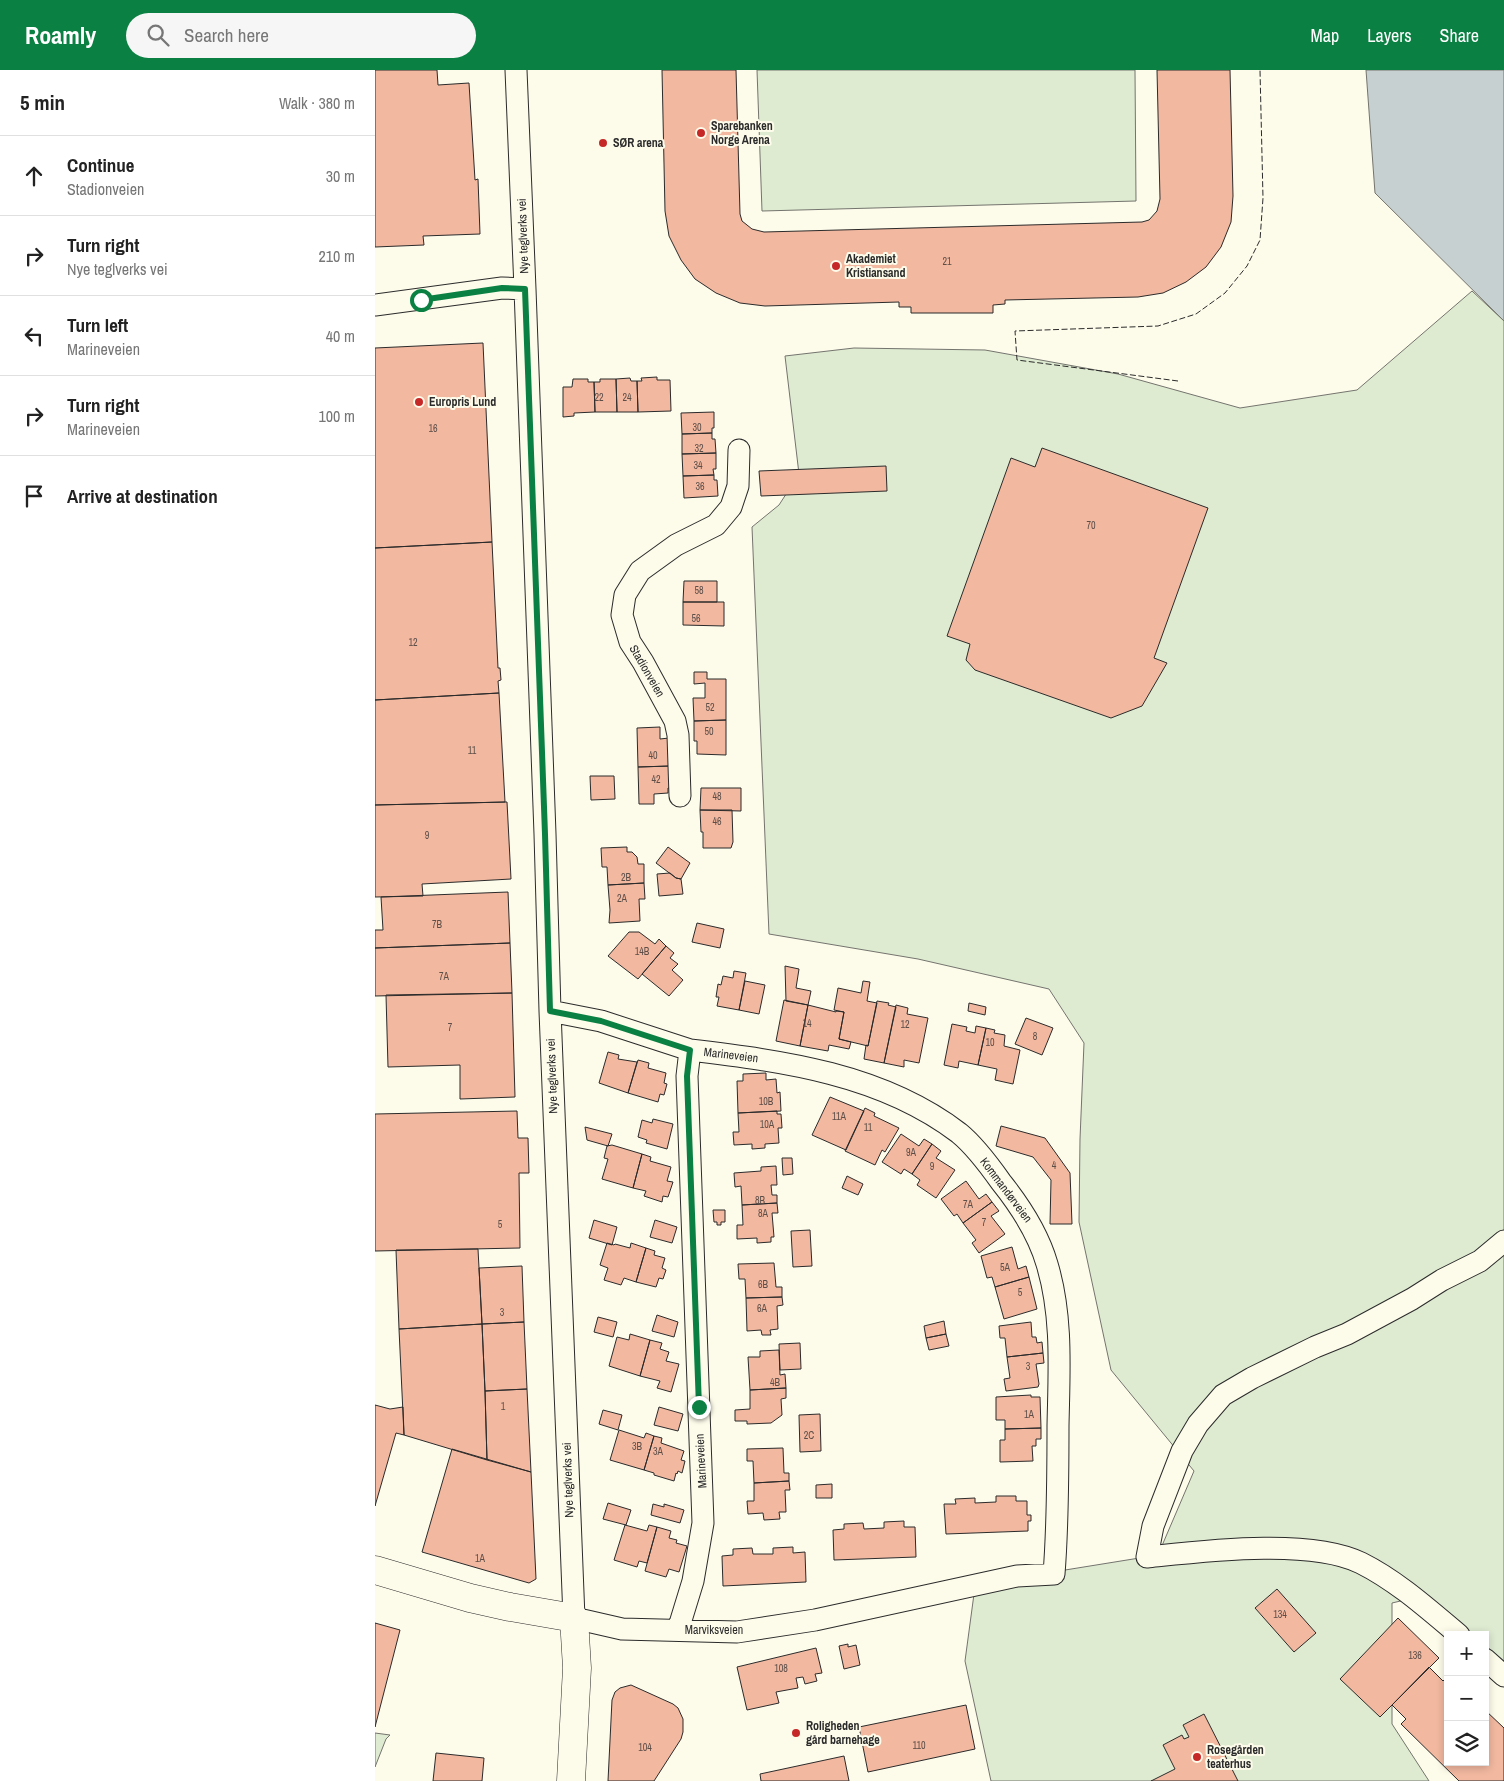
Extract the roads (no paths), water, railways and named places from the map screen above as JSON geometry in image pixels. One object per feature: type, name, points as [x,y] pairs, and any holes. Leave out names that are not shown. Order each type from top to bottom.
[{"type":"street","name":"Nye teglverks vei","points":[[516,70],[550,1011],[577,1668],[571,1781]]},
{"type":"street","points":[[375,305],[502,288],[525,289]]},
{"type":"street","name":"Stadionveien","points":[[680,796],[678,735],[675,721],[630,642],[622,615],[625,595],[639,571],[676,545],[716,526],[731,507],[738,486],[739,450]]},
{"type":"street","name":"Marineveien","points":[[550,1011],[601,1021],[690,1050],[772,1060]]},
{"type":"street","name":"Marineveien","points":[[678,1630],[693,1580],[703,1523],[687,1076],[690,1050]]},
{"type":"street","name":"Kommandørveien","points":[[772,1060],[851,1079],[887,1092],[921,1110],[959,1134],[1012,1195],[1033,1227],[1047,1264],[1056,1305],[1059,1344],[1058,1497],[1054,1574]]},
{"type":"street","points":[[1454,1631],[1392,1581],[1360,1562],[1331,1553],[1261,1549],[1147,1557],[1153,1526],[1182,1451],[1198,1424],[1223,1395],[1315,1347],[1347,1334],[1412,1299],[1480,1261],[1504,1241]]},
{"type":"street","name":"Marviksveien","points":[[375,1570],[470,1598],[622,1629],[737,1632],[815,1620],[1017,1576],[1054,1574]]},
{"type":"street","points":[[1489,1663],[1504,1676]]},
{"type":"place","name":"Sparebanken Norge Arena","points":[[701,133]]},
{"type":"place","name":"SØR arena","points":[[603,143]]},
{"type":"place","name":"Akademiet Kristiansand","points":[[836,266]]},
{"type":"place","name":"Europris Lund","points":[[419,402]]},
{"type":"place","name":"Roligheden gård barnehage","points":[[796,1733]]},
{"type":"place","name":"Rosegården teaterhus","points":[[1197,1757]]}]
